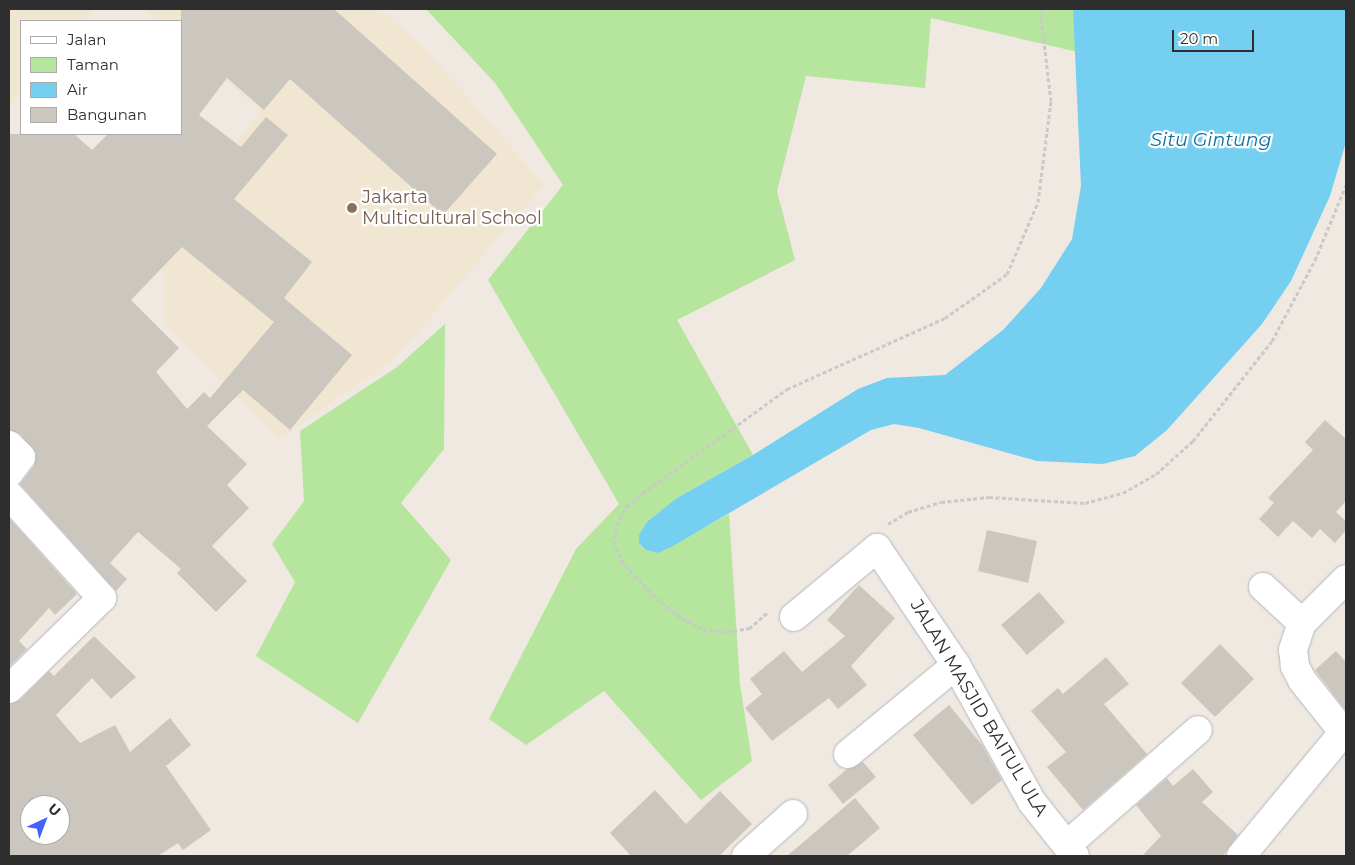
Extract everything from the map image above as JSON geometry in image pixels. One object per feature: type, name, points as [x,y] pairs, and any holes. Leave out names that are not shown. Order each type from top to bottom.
[{"type":"street","points":[[9,445],[21,457],[9,473]]},
{"type":"street","points":[[9,495],[102,598],[9,689]]},
{"type":"street","name":"JALAN MASJID BAITUL ULA","points":[[784,612],[877,548],[956,665],[1032,802],[1071,851]]},
{"type":"street","points":[[1241,856],[1345,731],[1295,666],[1294,650],[1302,623],[1346,579]]},
{"type":"street","points":[[1263,588],[1302,623]]},
{"type":"street","points":[[848,754],[956,665]]},
{"type":"street","points":[[1071,851],[1198,730]]},
{"type":"street","points":[[746,856],[793,814]]},
{"type":"path","points":[[784,612],[750,628],[726,632],[702,628],[655,597],[623,563],[614,544],[617,526],[626,507],[787,389],[945,318],[1008,274],[1038,202],[1051,101],[1040,9]]},
{"type":"path","points":[[884,526],[908,512],[941,502],[989,497],[1085,503],[1123,493],[1156,474],[1193,441],[1272,341],[1311,268],[1346,185]]},
{"type":"shaded area","points":[[9,9],[94,9],[84,20],[20,20],[20,94],[9,107]]},
{"type":"shaded area","name":"Jakarta Multicultural School","points":[[142,9],[380,9],[421,44],[544,185],[393,360],[280,439],[164,324],[162,232],[261,111],[182,44],[182,20],[155,20]]},
{"type":"green space","points":[[426,9],[1073,9],[1078,52],[931,18],[925,88],[806,76],[777,191],[795,260],[677,320],[753,455],[677,498],[639,543],[646,550],[658,553],[729,514],[740,684],[752,761],[701,800],[604,691],[526,745],[489,719],[576,549],[619,504],[488,280],[563,185],[495,83]]},
{"type":"green space","points":[[445,324],[444,449],[401,503],[451,560],[358,723],[256,656],[295,582],[272,544],[304,501],[300,431],[397,367]]},
{"type":"water","name":"Situ Gintung","points":[[1073,9],[1346,9],[1346,142],[1330,196],[1291,281],[1262,324],[1167,430],[1135,456],[1103,464],[1037,461],[919,428],[894,424],[871,430],[673,546],[658,553],[646,550],[639,543],[639,535],[647,522],[677,498],[753,455],[858,389],[887,378],[945,375],[1003,330],[1041,288],[1072,239],[1081,186]]},
{"type":"building","points":[[181,9],[334,9],[497,154],[443,215],[290,79],[264,110],[227,78],[199,115],[241,147],[266,117],[288,135],[234,199],[312,262],[284,298],[352,355],[290,430],[243,390],[207,426],[247,464],[227,485],[249,508],[212,546],[247,581],[216,612],[177,573],[181,569],[138,532],[110,563],[127,579],[116,591],[20,484],[34,466],[36,453],[20,434],[9,430],[9,134],[75,135],[92,150],[107,135],[182,135]],"holes":[[[182,247],[274,322],[210,398],[204,392],[187,409],[156,372],[179,348],[131,300]]]},
{"type":"building","points":[[1325,420],[1346,439],[1346,501],[1336,512],[1346,521],[1346,530],[1335,543],[1320,529],[1312,538],[1293,521],[1278,537],[1259,519],[1274,503],[1268,498],[1313,450],[1305,442]]},
{"type":"building","points":[[9,518],[77,594],[55,615],[49,608],[19,641],[27,649],[9,667]]},
{"type":"building","points":[[987,530],[1037,541],[1028,583],[978,571]]},
{"type":"building","points":[[859,585],[895,618],[851,666],[867,685],[838,709],[829,698],[772,741],[745,708],[762,694],[750,679],[784,651],[802,672],[845,636],[827,620]]},
{"type":"building","points":[[1039,592],[1065,622],[1027,655],[1001,625]]},
{"type":"building","points":[[94,636],[136,677],[111,699],[92,678],[56,715],[80,743],[115,725],[130,752],[170,718],[191,745],[166,766],[211,830],[183,850],[178,843],[158,856],[9,856],[9,704],[20,700],[49,671],[54,676]]},
{"type":"building","points":[[1220,644],[1254,679],[1215,717],[1181,683]]},
{"type":"building","points":[[1336,651],[1346,662],[1346,711],[1315,670]]},
{"type":"building","points":[[1106,657],[1129,684],[1104,704],[1147,754],[1083,810],[1047,767],[1066,752],[1031,711],[1058,688],[1063,694]]},
{"type":"building","points":[[949,705],[982,745],[1002,780],[972,805],[913,735]]},
{"type":"building","points":[[863,762],[876,777],[843,804],[828,785],[847,769]]},
{"type":"building","points":[[1193,769],[1213,792],[1202,802],[1238,835],[1223,856],[1142,856],[1161,836],[1136,805],[1167,778],[1173,786]]},
{"type":"building","points":[[655,790],[686,824],[720,791],[752,824],[719,856],[631,856],[610,833]]},
{"type":"building","points":[[855,798],[880,828],[847,856],[787,856]]},
{"type":"place","name":"Jakarta Multicultural School","points":[[352,208]]}]
